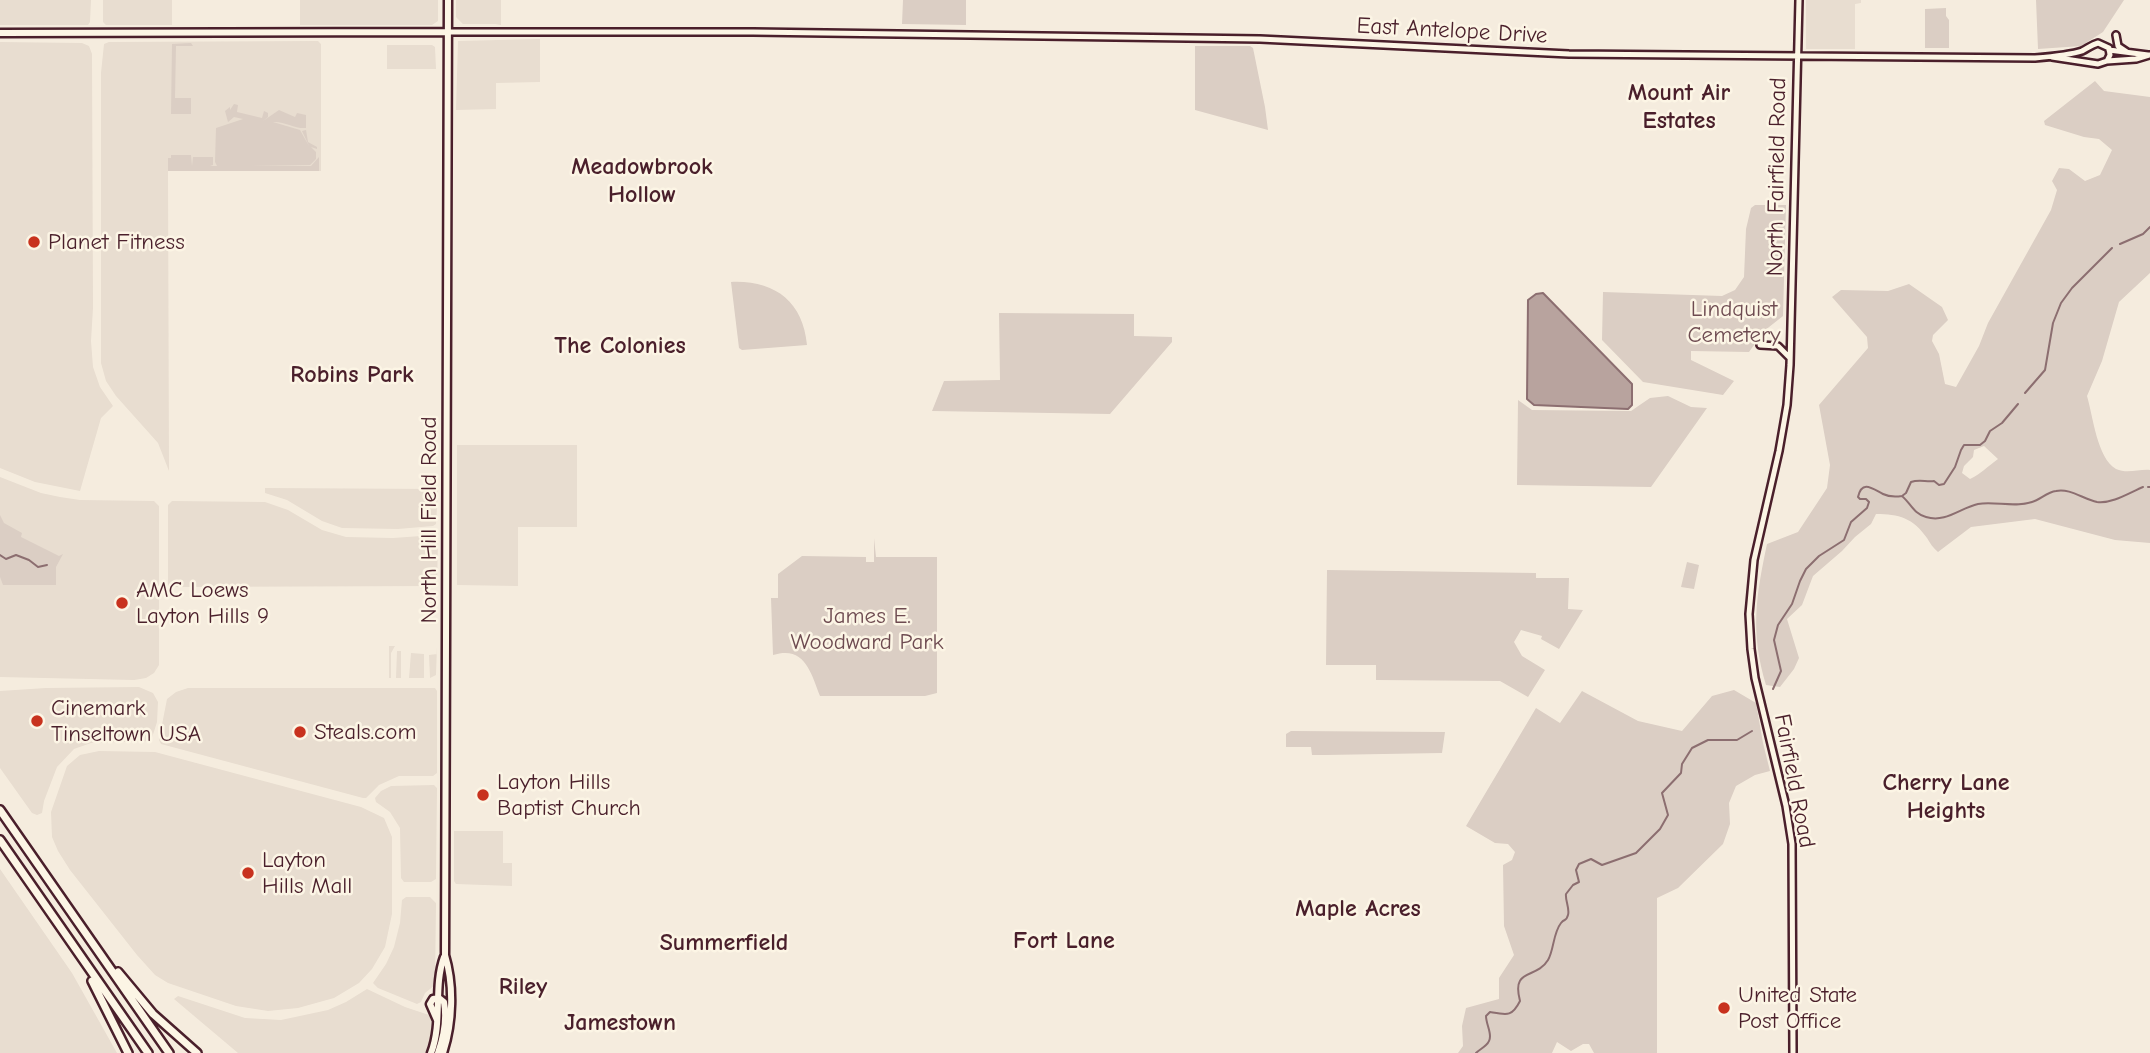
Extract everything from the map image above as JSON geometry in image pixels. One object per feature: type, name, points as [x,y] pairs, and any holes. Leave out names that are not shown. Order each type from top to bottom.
[{"type":"highway","points":[[0,810],[169,1053]]},
{"type":"highway","points":[[0,840],[148,1053]]},
{"type":"highway","points":[[90,940],[153,1014],[197,1053]]},
{"type":"highway","points":[[79,956],[128,1053]]},
{"type":"main road","name":"North Hill Field Road","points":[[445,955],[448,0]]},
{"type":"main road","name":"North Fairfield Road","points":[[1754,560],[1787,405],[1799,0]]},
{"type":"main road","name":"East Antelope Drive","points":[[448,32],[697,31],[1260,39],[1569,54],[1797,57],[2052,57],[2086,48]]},
{"type":"main road","points":[[0,33],[448,32]]},
{"type":"main road","points":[[2116,35],[2119,47],[2130,53]]},
{"type":"main road","points":[[2092,44],[2101,44],[2109,50],[2150,55],[2098,64],[2086,57],[2086,48],[2092,44]]},
{"type":"main road","points":[[2107,61],[2109,50]]},
{"type":"main road","name":"East Antelope Drive","points":[[2052,57],[2059,60],[2089,61]]},
{"type":"main road","points":[[1760,345],[1782,348],[1790,358]]},
{"type":"main road","name":"Fairfield Road","points":[[1754,560],[1749,614],[1751,649],[1792,844],[1793,1053]]},
{"type":"main road","points":[[431,1053],[438,1024],[439,970],[445,955]]},
{"type":"main road","points":[[441,1053],[447,1040],[450,1015],[449,970],[445,955]]},
{"type":"main road","points":[[439,998],[445,1008],[441,1053]]},
{"type":"shaded area","points":[[0,0],[91,0],[90,22],[88,25],[0,25]]},
{"type":"shaded area","points":[[103,0],[172,0],[172,25],[106,25],[103,22]]},
{"type":"shaded area","points":[[300,0],[438,0],[438,21],[432,25],[300,25]]},
{"type":"shaded area","points":[[456,0],[501,0],[501,25],[463,24],[456,17]]},
{"type":"shaded area","points":[[1806,0],[1861,0],[1861,3],[1855,4],[1855,49],[1806,49]]},
{"type":"shaded area","points":[[540,39],[540,82],[496,83],[496,109],[456,110],[458,41]]},
{"type":"shaded area","points":[[318,41],[321,44],[321,171],[168,171],[169,471],[158,443],[116,396],[106,381],[101,363],[101,73],[104,44]]},
{"type":"shaded area","points":[[0,42],[82,43],[89,46],[92,54],[91,341],[93,367],[100,387],[113,406],[101,418],[80,491],[35,482],[0,468]]},
{"type":"shaded area","points":[[387,45],[432,45],[435,47],[436,69],[387,69]]},
{"type":"shaded area","points":[[1543,293],[1632,384],[1632,405],[1628,409],[1534,405],[1527,399],[1528,300]]},
{"type":"shaded area","points":[[457,445],[577,445],[577,527],[518,527],[518,586],[457,585]]},
{"type":"shaded area","points":[[0,477],[41,493],[60,497],[80,500],[154,501],[159,506],[159,665],[154,673],[134,680],[0,677]]},
{"type":"shaded area","points":[[265,488],[438,489],[436,524],[398,529],[342,528],[322,521],[287,500],[265,493]]},
{"type":"shaded area","points":[[172,501],[265,502],[288,510],[322,530],[346,537],[435,535],[438,540],[437,586],[168,587],[168,505]]},
{"type":"shaded area","points":[[389,646],[395,646],[391,653],[389,678]]},
{"type":"shaded area","points":[[397,651],[401,651],[401,678],[396,678]]},
{"type":"shaded area","points":[[411,653],[424,654],[424,678],[409,678]]},
{"type":"shaded area","points":[[437,654],[436,675],[430,678],[429,655]]},
{"type":"shaded area","points":[[139,687],[153,693],[158,702],[157,722],[151,741],[91,743],[74,749],[57,767],[42,813],[32,813],[0,768],[0,691]]},
{"type":"shaded area","points":[[188,688],[435,688],[437,773],[433,776],[399,776],[379,785],[363,798],[161,744],[159,740],[167,699]]},
{"type":"shaded area","points":[[99,751],[155,752],[361,807],[384,818],[392,837],[392,914],[385,947],[372,969],[359,983],[334,998],[298,1008],[268,1011],[236,1006],[168,983],[155,975],[70,870],[52,837],[51,812],[67,766],[80,755]]},
{"type":"shaded area","points":[[434,785],[437,788],[436,879],[431,882],[404,882],[401,878],[400,828],[390,812],[376,802],[375,798],[391,786]]},
{"type":"shaded area","points":[[454,831],[503,831],[503,863],[512,863],[512,886],[456,884]]},
{"type":"shaded area","points":[[0,869],[72,973],[117,1053],[0,1053]]},
{"type":"shaded area","points":[[406,897],[430,897],[436,903],[435,985],[417,1004],[378,988],[373,983],[394,947],[402,900]]},
{"type":"shaded area","points":[[367,989],[429,1015],[433,1026],[427,1053],[238,1053],[174,999],[178,996],[245,1018],[281,1020],[328,1010]]},
{"type":"green space","points":[[903,0],[966,0],[966,25],[902,24]]},
{"type":"green space","points":[[2036,0],[2124,0],[2103,32],[2081,46],[2038,49]]},
{"type":"green space","points":[[1946,8],[1949,48],[1925,48],[1925,9]]},
{"type":"green space","points":[[191,43],[193,46],[176,46],[175,98],[191,98],[191,114],[171,114],[172,44]]},
{"type":"green space","points":[[1195,46],[1253,48],[1268,130],[1195,110]]},
{"type":"green space","points":[[2095,81],[2104,91],[2150,97],[2150,273],[2119,302],[2102,361],[2087,396],[2100,446],[2110,464],[2124,471],[2150,470],[2150,543],[2115,540],[2035,519],[1971,527],[1938,552],[1922,531],[1911,522],[1899,516],[1876,514],[1871,524],[1813,576],[1802,605],[1787,619],[1799,658],[1780,687],[1766,685],[1758,648],[1756,614],[1767,544],[1798,532],[1827,488],[1830,465],[1819,405],[1868,348],[1867,337],[1832,297],[1841,290],[1888,291],[1909,284],[1942,307],[1948,320],[1933,335],[1932,341],[1939,354],[1945,384],[1956,387],[2051,210],[2057,190],[2052,181],[2059,168],[2069,169],[2085,181],[2100,175],[2112,150],[2099,139],[2045,125],[2044,121]],"holes":[[[1984,446],[1998,459],[1970,479],[1962,473],[1964,466],[1973,457],[1974,450]]]},
{"type":"green space","points":[[234,104],[238,105],[237,112],[262,118],[264,111],[268,113],[268,117],[263,121],[279,110],[295,117],[297,113],[306,115],[306,128],[273,122],[300,130],[309,146],[302,131],[306,130],[308,142],[317,147],[311,147],[316,152],[316,159],[310,165],[251,166],[311,166],[319,157],[319,171],[168,171],[168,158],[171,158],[171,155],[191,155],[192,166],[193,157],[213,157],[213,165],[210,166],[217,166],[216,128],[243,119],[234,117],[228,122],[225,111],[230,107],[230,110]]},
{"type":"green space","name":"Lindquist Cemetery","points":[[1755,205],[1786,205],[1783,316],[1764,331],[1749,352],[1691,351],[1691,360],[1734,381],[1723,395],[1643,382],[1602,340],[1603,292],[1722,296],[1735,290],[1744,277],[1746,229],[1751,208]]},
{"type":"green space","points":[[731,282],[760,285],[784,296],[799,316],[807,345],[742,350],[739,348]]},
{"type":"green space","points":[[999,313],[1134,314],[1134,336],[1172,337],[1172,342],[1110,414],[932,411],[944,381],[1000,380]]},
{"type":"green space","points":[[1668,396],[1691,407],[1707,408],[1651,487],[1517,485],[1518,400],[1532,410],[1631,411],[1650,398]]},
{"type":"green space","points":[[0,515],[4,523],[22,533],[21,537],[59,556],[63,554],[56,567],[56,585],[3,585],[0,577]]},
{"type":"green space","name":"James E. Woodward Park","points":[[874,538],[876,557],[937,557],[937,693],[925,696],[820,696],[810,670],[800,658],[784,653],[773,655],[771,598],[778,598],[778,574],[802,556],[866,557],[866,562],[874,562]]},
{"type":"green space","points":[[1687,562],[1699,565],[1694,589],[1681,587]]},
{"type":"green space","points":[[1327,570],[1536,573],[1536,578],[1569,578],[1568,609],[1583,610],[1559,649],[1541,639],[1542,636],[1521,630],[1514,642],[1522,656],[1545,670],[1528,697],[1500,681],[1376,680],[1376,665],[1326,665]]},
{"type":"green space","points":[[1734,690],[1756,703],[1770,771],[1755,775],[1736,786],[1729,803],[1730,824],[1723,844],[1678,888],[1657,898],[1657,1053],[1594,1053],[1589,1044],[1583,1044],[1571,1051],[1557,1042],[1552,1053],[1458,1053],[1463,1046],[1462,1026],[1466,1008],[1499,999],[1499,978],[1514,955],[1504,926],[1503,865],[1512,860],[1515,852],[1508,844],[1495,843],[1466,826],[1536,708],[1560,723],[1582,691],[1638,721],[1682,731],[1712,696]]},
{"type":"green space","points":[[1291,731],[1445,732],[1442,753],[1312,755],[1311,747],[1286,747],[1286,734]]},
{"type":"waterway","points":[[2120,244],[2143,234],[2150,227]]},
{"type":"waterway","points":[[2025,393],[2045,370],[2053,323],[2061,303],[2072,288],[2112,248]]},
{"type":"waterway","points":[[1902,496],[1914,481],[1944,484],[1964,445],[1980,445],[1990,431],[2002,423],[2018,404]]},
{"type":"waterway","points":[[1773,689],[1781,671],[1774,640],[1778,625],[1792,604],[1806,569],[1819,556],[1844,540],[1851,522],[1867,508],[1869,502],[1858,497],[1862,488],[1868,487],[1885,495],[1902,496]]},
{"type":"waterway","points":[[1903,497],[1922,516],[1940,518],[1978,504],[2025,504],[2061,490],[2103,502],[2120,498],[2143,487]]},
{"type":"waterway","points":[[0,555],[6,559],[16,555],[38,567],[47,565]]},
{"type":"waterway","points":[[1476,1053],[1489,1042],[1486,1016],[1490,1012],[1505,1014],[1514,1010],[1520,1001],[1518,990],[1522,978],[1548,960],[1558,927],[1568,915],[1566,894],[1579,882],[1576,870],[1579,864],[1591,859],[1602,865],[1636,853],[1660,829],[1668,815],[1662,793],[1681,773],[1682,764],[1692,748],[1708,740],[1737,740],[1752,731]]},
{"type":"place","name":"Planet Fitness","points":[[34,242]]},
{"type":"place","name":"AMC Loews Layton Hills 9","points":[[122,603]]},
{"type":"place","name":"Cinemark Tinseltown USA","points":[[37,721]]},
{"type":"place","name":"Steals.com","points":[[300,732]]},
{"type":"place","name":"Layton Hills Baptist Church","points":[[483,795]]},
{"type":"place","name":"Layton Hills Mall","points":[[248,873]]},
{"type":"place","name":"United State Post Office","points":[[1724,1008]]},
{"type":"district","name":"Mount Air Estates","points":[[1679,107]]},
{"type":"district","name":"Meadowbrook Hollow","points":[[642,181]]},
{"type":"district","name":"The Colonies","points":[[620,346]]},
{"type":"district","name":"Robins Park","points":[[352,375]]},
{"type":"district","name":"Cherry Lane Heights","points":[[1946,797]]},
{"type":"district","name":"Maple Acres","points":[[1358,909]]},
{"type":"district","name":"Fort Lane","points":[[1064,941]]},
{"type":"district","name":"Summerfield","points":[[724,943]]},
{"type":"district","name":"Riley","points":[[523,987]]},
{"type":"district","name":"Jamestown","points":[[620,1023]]}]
